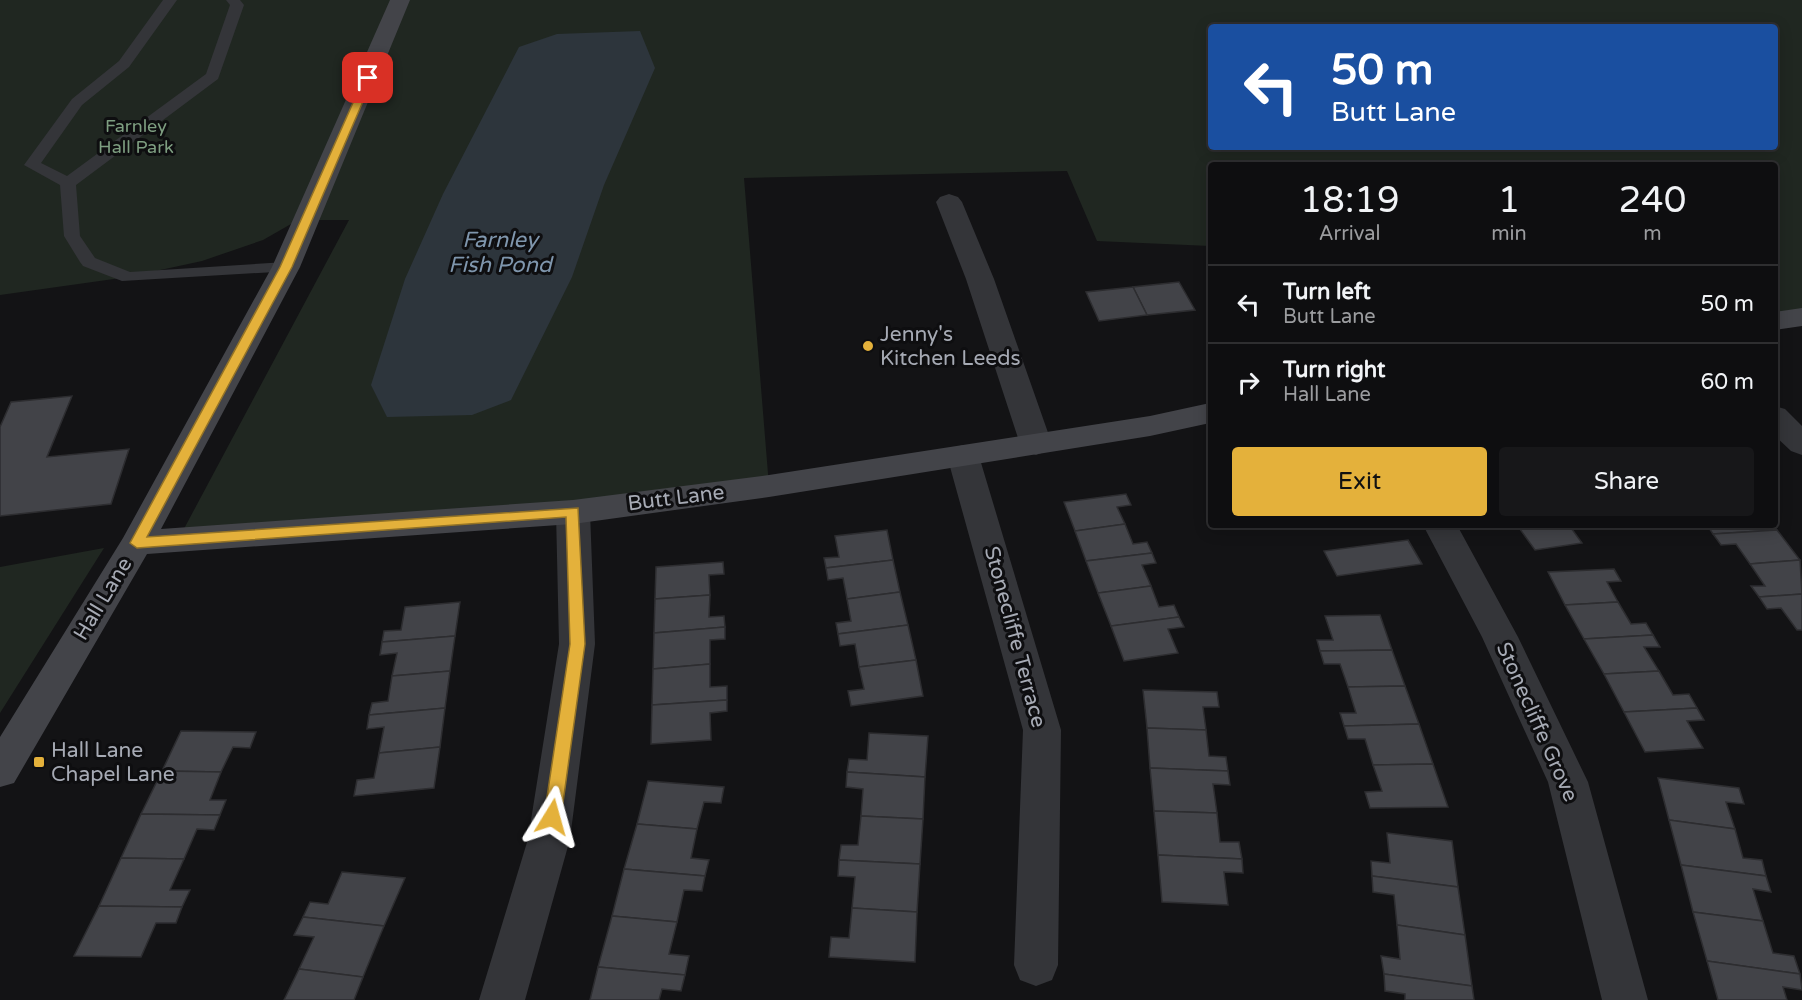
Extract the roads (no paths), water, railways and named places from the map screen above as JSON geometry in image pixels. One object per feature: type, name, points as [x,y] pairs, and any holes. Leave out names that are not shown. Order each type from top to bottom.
[{"type":"street","name":"Hall Lane","points":[[0,771],[137,543],[286,267],[400,0]]},
{"type":"street","points":[[950,202],[980,279],[1036,444]]},
{"type":"street","points":[[1778,320],[1802,317]]},
{"type":"street","name":"Butt Lane","points":[[137,543],[573,512],[770,486],[1036,444],[1208,413]]},
{"type":"street","points":[[1778,420],[1802,444]]},
{"type":"street","name":"Stonecliffe Terrace","points":[[963,456],[1042,730],[1036,965]]},
{"type":"street","points":[[502,1000],[549,839],[577,644],[573,512]]},
{"type":"street","name":"Stonecliffe Grove","points":[[1442,528],[1500,637],[1568,782],[1625,1000]]},
{"type":"lane","points":[[68,183],[32,165],[77,102],[124,64],[170,0]]},
{"type":"lane","points":[[68,183],[213,76],[237,5],[232,0]]},
{"type":"lane","points":[[68,183],[72,236],[89,262],[128,277],[286,267]]},
{"type":"water","name":"Farnley Fish Pond","points":[[640,31],[655,68],[604,185],[572,277],[511,400],[472,415],[387,417],[371,385],[405,279],[443,194],[519,47],[557,34]]},
{"type":"place","name":"Jenny's Kitchen Leeds","points":[[868,346]]},
{"type":"place","name":"Hall Lane Chapel Lane","points":[[39,762]]},
{"type":"park label","name":"Farnley Hall Park","points":[[136,136]]}]
